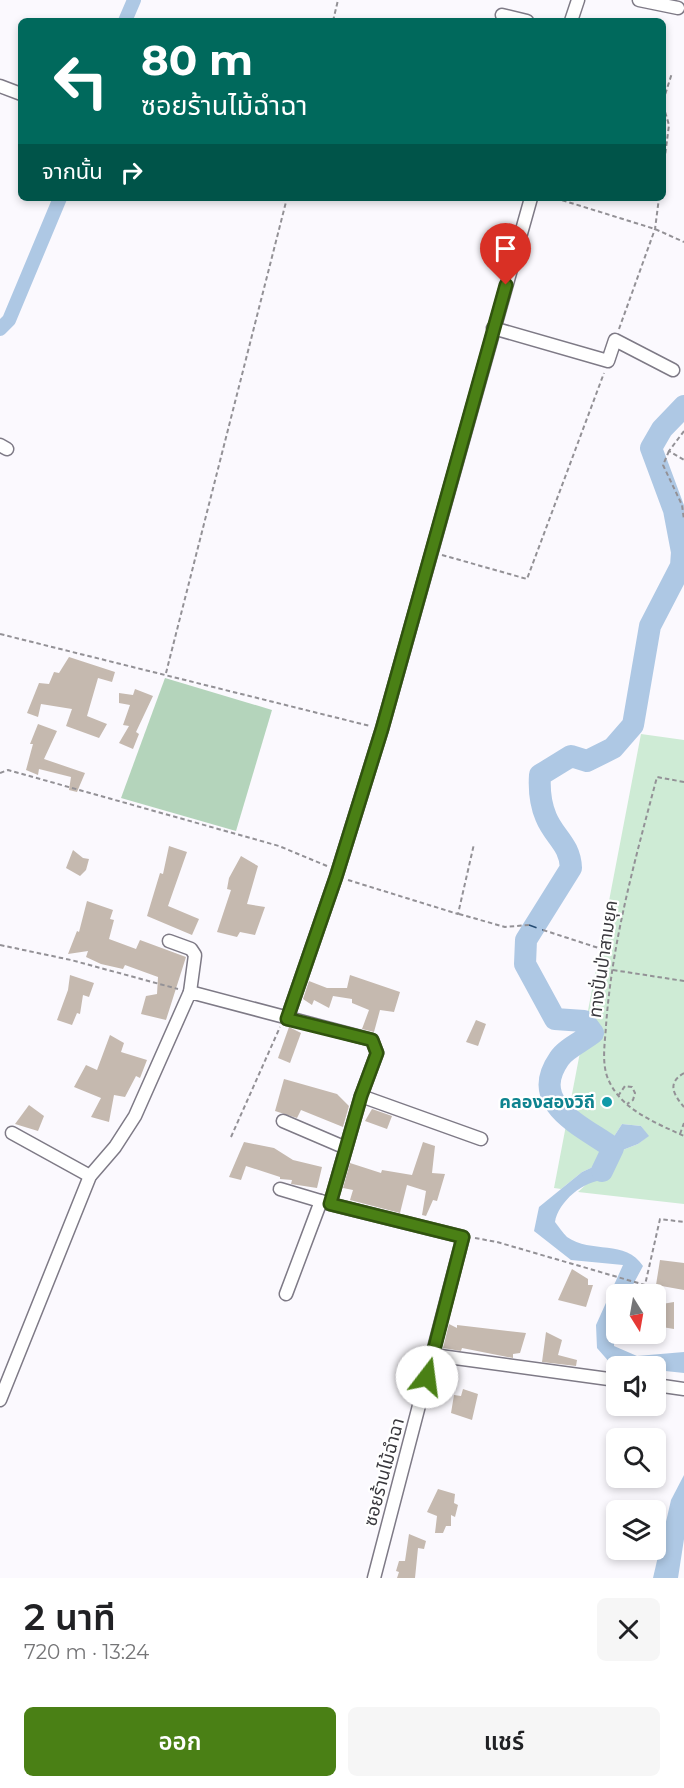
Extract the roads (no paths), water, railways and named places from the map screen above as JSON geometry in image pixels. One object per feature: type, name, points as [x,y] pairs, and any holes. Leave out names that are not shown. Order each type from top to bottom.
[{"type":"street","points":[[572,18],[578,0]]},
{"type":"street","points":[[639,0],[678,8]]},
{"type":"street","points":[[502,15],[514,18]]},
{"type":"street","points":[[0,86],[18,93]]},
{"type":"street","points":[[285,1018],[337,874],[382,729],[530,201]]},
{"type":"street","points":[[493,328],[608,362],[615,340],[673,370]]},
{"type":"street","points":[[0,1400],[90,1176],[115,1147],[135,1116],[189,992],[195,955],[191,949],[169,941]]},
{"type":"street","points":[[189,992],[372,1040],[377,1053],[361,1096],[346,1148],[286,1294]]},
{"type":"street","points":[[361,1096],[481,1139]]},
{"type":"street","points":[[283,1121],[346,1148]]},
{"type":"street","points":[[12,1133],[90,1176]]},
{"type":"street","points":[[280,1188],[325,1202]]},
{"type":"street","name":"ซอยร้านไม้ฉำฉา","points":[[325,1202],[463,1237],[374,1578]]},
{"type":"street","points":[[433,1355],[606,1379]]},
{"type":"street","points":[[666,1386],[684,1389]]},
{"type":"water","points":[[622,1124],[641,1126],[649,1136],[638,1144],[615,1153],[605,1180],[589,1184],[573,1194],[561,1207],[555,1222],[567,1237],[576,1242],[618,1249],[636,1258],[643,1266],[633,1284],[614,1284],[623,1265],[571,1260],[534,1231],[539,1207],[582,1172],[595,1166]]},
{"type":"water","points":[[606,1303],[606,1344],[614,1344],[614,1346],[637,1356],[606,1356],[606,1358],[597,1348],[596,1325]]},
{"type":"water","points":[[684,1352],[684,1373],[666,1371],[666,1356],[637,1356]]},
{"type":"water","points":[[684,1475],[684,1539],[678,1578],[653,1578],[657,1560],[666,1560],[666,1522],[671,1500]]},
{"type":"waterway","points":[[126,18],[134,0]]},
{"type":"waterway","points":[[0,329],[9,320],[59,201]]},
{"type":"waterway","points":[[602,1171],[613,1148],[562,1112],[554,1101],[550,1089],[551,1075],[562,1055],[593,1033],[584,1021],[555,1019],[525,964],[526,940],[571,868],[568,853],[544,812],[540,796],[540,775],[571,756],[587,761],[613,748],[633,725],[650,626],[681,566],[682,552],[674,510],[651,448],[662,429],[684,406]]},
{"type":"place","name":"คลองสองวิถี","points":[[607,1102]]}]
